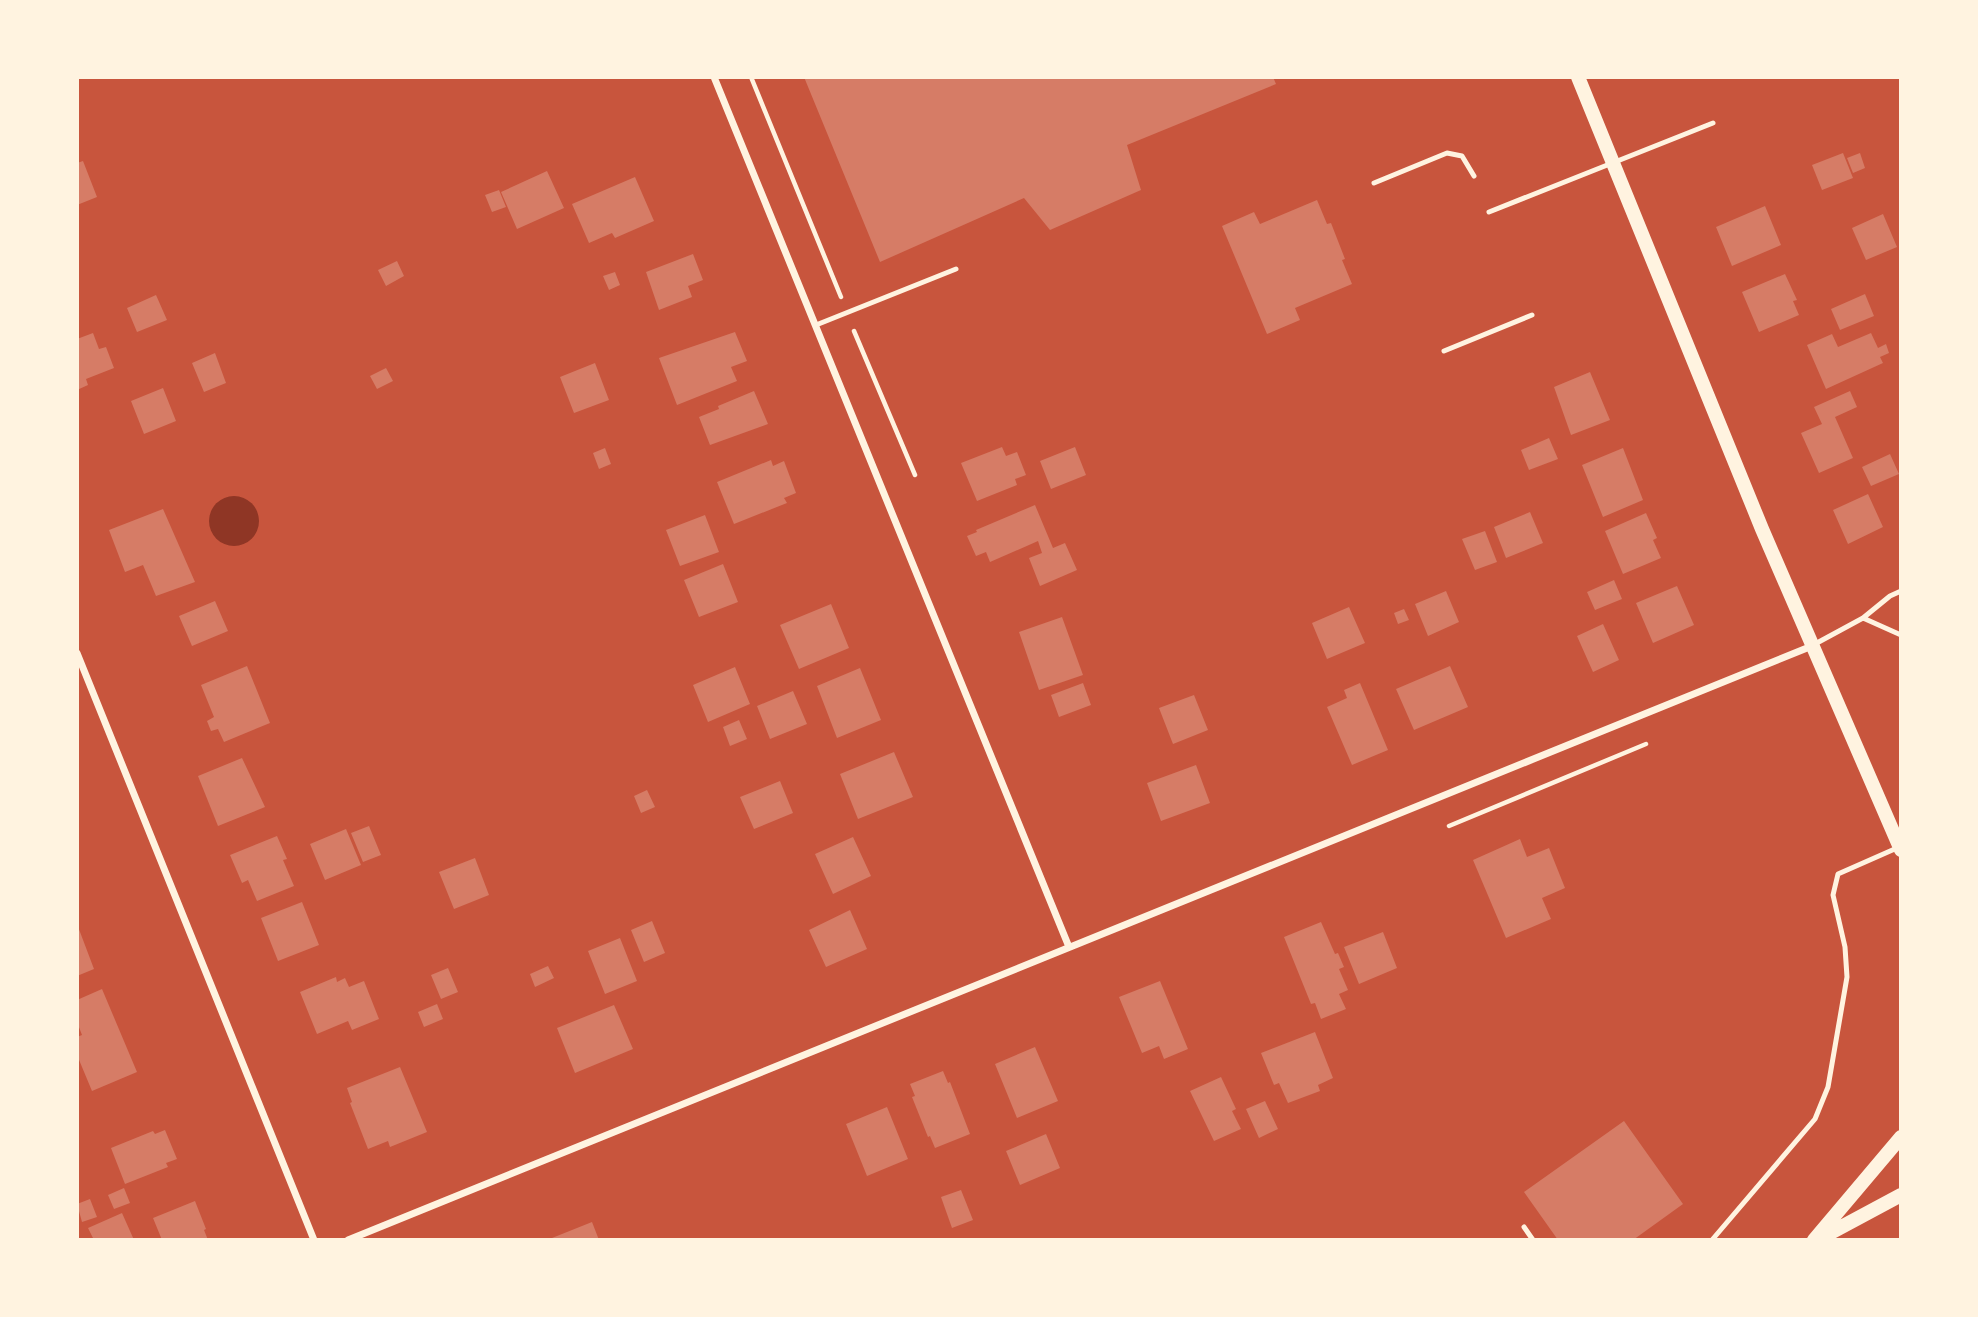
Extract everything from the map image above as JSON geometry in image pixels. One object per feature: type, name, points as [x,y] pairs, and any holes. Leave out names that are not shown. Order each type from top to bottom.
[{"type":"main road","points":[[1578,77],[1762,529],[1900,848]]},
{"type":"main road","points":[[1816,1240],[1901,1138]]},
{"type":"main road","points":[[1816,1240],[1901,1195]]},
{"type":"street","points":[[714,77],[1069,947]]},
{"type":"street","points":[[348,1240],[1812,645]]},
{"type":"street","points":[[77,653],[314,1240]]},
{"type":"lane","points":[[1489,212],[1713,123]]},
{"type":"lane","points":[[1374,183],[1447,153],[1462,156],[1474,176]]},
{"type":"lane","points":[[816,326],[956,269]]},
{"type":"lane","points":[[1444,351],[1532,315]]},
{"type":"lane","points":[[1812,645],[1863,618],[1890,596],[1901,591]]},
{"type":"lane","points":[[1863,618],[1901,635]]},
{"type":"lane","points":[[1712,1240],[1815,1119],[1828,1087],[1847,977],[1845,947],[1833,895],[1838,874],[1900,848]]},
{"type":"lane","points":[[1524,1227],[1533,1240]]},
{"type":"path","points":[[751,77],[915,475]]},
{"type":"path","points":[[1449,826],[1646,744]]},
{"type":"shaded area","points":[[234,496],[251,504],[259,521],[251,538],[234,546],[217,538],[209,521],[217,504]]},
{"type":"building","points":[[804,77],[1273,77],[1276,84],[1127,145],[1141,190],[1050,230],[1024,198],[880,262]]},
{"type":"building","points":[[1843,153],[1853,178],[1822,190],[1812,165]]},
{"type":"building","points":[[1860,153],[1865,168],[1853,173],[1847,158]]},
{"type":"building","points":[[83,161],[97,197],[77,205],[77,163]]},
{"type":"building","points":[[547,171],[564,208],[517,229],[501,192]]},
{"type":"building","points":[[635,177],[654,221],[615,238],[612,233],[589,243],[572,204]]},
{"type":"building","points":[[499,190],[506,207],[492,212],[485,195]]},
{"type":"building","points":[[1317,200],[1327,224],[1331,223],[1352,284],[1295,308],[1300,320],[1267,334],[1222,226],[1254,212],[1260,224]]},
{"type":"building","points":[[1765,206],[1781,245],[1732,266],[1716,227]]},
{"type":"building","points":[[1883,214],[1897,247],[1866,260],[1852,228]]},
{"type":"building","points":[[693,254],[703,280],[688,286],[692,297],[659,310],[646,272]]},
{"type":"building","points":[[397,261],[404,276],[386,286],[378,270]]},
{"type":"building","points":[[615,272],[620,285],[609,290],[603,276]]},
{"type":"building","points":[[1785,274],[1797,300],[1793,301],[1799,315],[1759,332],[1742,292]]},
{"type":"building","points":[[1865,294],[1874,316],[1840,330],[1831,309]]},
{"type":"building","points":[[156,295],[167,320],[137,332],[127,308]]},
{"type":"building","points":[[735,332],[747,361],[731,367],[737,381],[677,405],[659,358]]},
{"type":"building","points":[[93,333],[99,349],[106,347],[114,368],[86,379],[88,385],[77,390],[77,339]]},
{"type":"building","points":[[1871,333],[1878,348],[1886,344],[1889,353],[1880,357],[1883,363],[1826,389],[1807,345],[1832,334],[1838,347]]},
{"type":"building","points":[[215,353],[226,383],[204,392],[192,363]]},
{"type":"building","points":[[595,363],[609,400],[574,413],[560,377]]},
{"type":"building","points":[[386,368],[393,381],[377,389],[370,376]]},
{"type":"building","points":[[1590,372],[1610,420],[1571,435],[1554,387]]},
{"type":"building","points":[[163,388],[176,421],[144,434],[131,401]]},
{"type":"building","points":[[754,391],[768,424],[710,445],[699,417]]},
{"type":"building","points":[[1850,391],[1857,407],[1835,417],[1853,458],[1819,473],[1801,433],[1822,424],[1814,407]]},
{"type":"building","points":[[1549,438],[1558,459],[1529,470],[1521,450]]},
{"type":"building","points":[[1002,447],[1006,456],[1017,452],[1026,475],[1015,479],[1017,485],[977,501],[961,463]]},
{"type":"building","points":[[1075,447],[1086,475],[1051,489],[1040,461]]},
{"type":"building","points":[[605,448],[611,464],[599,469],[593,453]]},
{"type":"building","points":[[1623,448],[1643,500],[1603,517],[1582,465]]},
{"type":"building","points":[[1890,454],[1899,474],[1871,486],[1862,467]]},
{"type":"building","points":[[771,460],[773,466],[784,461],[796,493],[784,498],[787,503],[734,524],[717,482]]},
{"type":"building","points":[[1868,494],[1883,527],[1848,544],[1833,510]]},
{"type":"building","points":[[1035,505],[1053,548],[1065,543],[1077,570],[1040,586],[1029,558],[1042,553],[1038,541],[990,562],[986,552],[976,556],[967,536]]},
{"type":"building","points":[[163,509],[195,582],[156,596],[143,565],[125,572],[109,530]]},
{"type":"building","points":[[1530,512],[1543,543],[1506,558],[1494,527]]},
{"type":"building","points":[[1646,513],[1657,538],[1653,540],[1661,558],[1623,574],[1605,531]]},
{"type":"building","points":[[705,515],[719,552],[680,566],[666,530]]},
{"type":"building","points":[[1485,531],[1497,562],[1475,570],[1462,539]]},
{"type":"building","points":[[723,564],[738,602],[699,617],[684,580]]},
{"type":"building","points":[[1614,580],[1622,599],[1595,610],[1587,592]]},
{"type":"building","points":[[1677,586],[1694,625],[1653,643],[1636,603]]},
{"type":"building","points":[[1446,591],[1459,622],[1428,636],[1415,604]]},
{"type":"building","points":[[215,601],[228,631],[192,646],[179,616]]},
{"type":"building","points":[[831,604],[849,648],[799,669],[780,625]]},
{"type":"building","points":[[1349,607],[1365,643],[1327,659],[1312,623]]},
{"type":"building","points":[[1404,609],[1409,620],[1398,624],[1394,613]]},
{"type":"building","points":[[1062,617],[1083,675],[1039,690],[1019,632]]},
{"type":"building","points":[[1603,624],[1619,660],[1593,672],[1577,636]]},
{"type":"building","points":[[247,666],[270,723],[224,742],[218,729],[211,731],[207,721],[214,717],[201,685]]},
{"type":"building","points":[[1450,666],[1468,707],[1414,730],[1396,689]]},
{"type":"building","points":[[735,667],[750,704],[708,722],[693,685]]},
{"type":"building","points":[[860,668],[881,720],[837,738],[817,686]]},
{"type":"building","points":[[1083,683],[1091,705],[1059,717],[1051,695]]},
{"type":"building","points":[[1360,683],[1388,750],[1352,765],[1327,707],[1347,698],[1344,690]]},
{"type":"building","points":[[793,691],[807,724],[770,739],[757,706]]},
{"type":"building","points":[[1194,695],[1208,730],[1173,744],[1159,708]]},
{"type":"building","points":[[739,720],[747,739],[730,746],[723,727]]},
{"type":"building","points":[[894,752],[913,797],[858,819],[840,774]]},
{"type":"building","points":[[242,758],[265,807],[218,826],[198,776]]},
{"type":"building","points":[[1196,765],[1210,803],[1161,821],[1147,783]]},
{"type":"building","points":[[780,781],[793,813],[754,829],[740,797]]},
{"type":"building","points":[[647,790],[655,807],[641,813],[634,796]]},
{"type":"building","points":[[369,826],[381,855],[363,862],[351,833]]},
{"type":"building","points":[[346,829],[361,865],[325,880],[310,844]]},
{"type":"building","points":[[277,836],[294,886],[257,901],[248,880],[242,883],[230,855]]},
{"type":"building","points":[[853,837],[871,876],[833,894],[815,854]]},
{"type":"building","points":[[1520,839],[1527,857],[1549,848],[1565,888],[1542,898],[1551,919],[1506,938],[1473,860]]},
{"type":"building","points":[[475,858],[489,895],[454,909],[439,872]]},
{"type":"building","points":[[302,902],[319,945],[278,961],[261,918]]},
{"type":"building","points":[[850,910],[867,949],[826,967],[809,930]]},
{"type":"building","points":[[652,921],[665,953],[644,962],[631,930]]},
{"type":"building","points":[[1321,922],[1344,967],[1339,969],[1348,990],[1339,994],[1346,1009],[1321,1019],[1315,1003],[1311,1004],[1284,937]]},
{"type":"building","points":[[77,924],[94,969],[77,976]]},
{"type":"building","points":[[1383,932],[1397,968],[1359,984],[1344,947]]},
{"type":"building","points":[[620,938],[637,981],[605,994],[588,951]]},
{"type":"building","points":[[548,966],[554,978],[535,987],[530,974]]},
{"type":"building","points":[[448,968],[458,992],[441,999],[431,975]]},
{"type":"building","points":[[336,977],[337,982],[345,978],[349,987],[364,981],[379,1019],[352,1030],[348,1021],[317,1034],[300,992]]},
{"type":"building","points":[[1160,981],[1188,1049],[1164,1059],[1159,1046],[1142,1053],[1119,997]]},
{"type":"building","points":[[102,989],[137,1072],[92,1091],[77,1055],[77,1037],[82,1035],[77,1022],[77,1000]]},
{"type":"building","points":[[437,1004],[443,1019],[424,1027],[418,1012]]},
{"type":"building","points":[[614,1005],[633,1049],[575,1073],[557,1028]]},
{"type":"building","points":[[1315,1032],[1333,1078],[1318,1085],[1320,1091],[1288,1103],[1279,1083],[1274,1085],[1261,1053]]},
{"type":"building","points":[[1035,1047],[1058,1101],[1017,1118],[995,1064]]},
{"type":"building","points":[[400,1067],[427,1132],[390,1147],[388,1141],[368,1149],[347,1088]]},
{"type":"building","points":[[943,1071],[948,1083],[950,1082],[970,1134],[935,1148],[912,1097],[915,1096],[910,1084]]},
{"type":"building","points":[[1221,1077],[1236,1109],[1232,1111],[1241,1129],[1214,1141],[1190,1091]]},
{"type":"building","points":[[1265,1101],[1278,1129],[1259,1138],[1246,1109]]},
{"type":"building","points":[[887,1107],[908,1159],[867,1176],[846,1124]]},
{"type":"building","points":[[1624,1121],[1683,1204],[1633,1240],[1558,1240],[1524,1192]]},
{"type":"building","points":[[165,1130],[177,1159],[166,1163],[168,1167],[125,1184],[111,1148],[153,1131],[155,1134]]},
{"type":"building","points":[[1046,1134],[1060,1168],[1020,1185],[1006,1151]]},
{"type":"building","points":[[124,1188],[130,1203],[114,1209],[108,1195]]},
{"type":"building","points":[[961,1190],[973,1220],[952,1228],[941,1197]]},
{"type":"building","points":[[90,1199],[97,1217],[82,1222],[77,1204]]},
{"type":"building","points":[[195,1201],[208,1240],[162,1240],[153,1218]]},
{"type":"building","points":[[122,1213],[134,1240],[94,1240],[88,1228]]},
{"type":"building","points":[[592,1222],[599,1240],[547,1240]]}]
